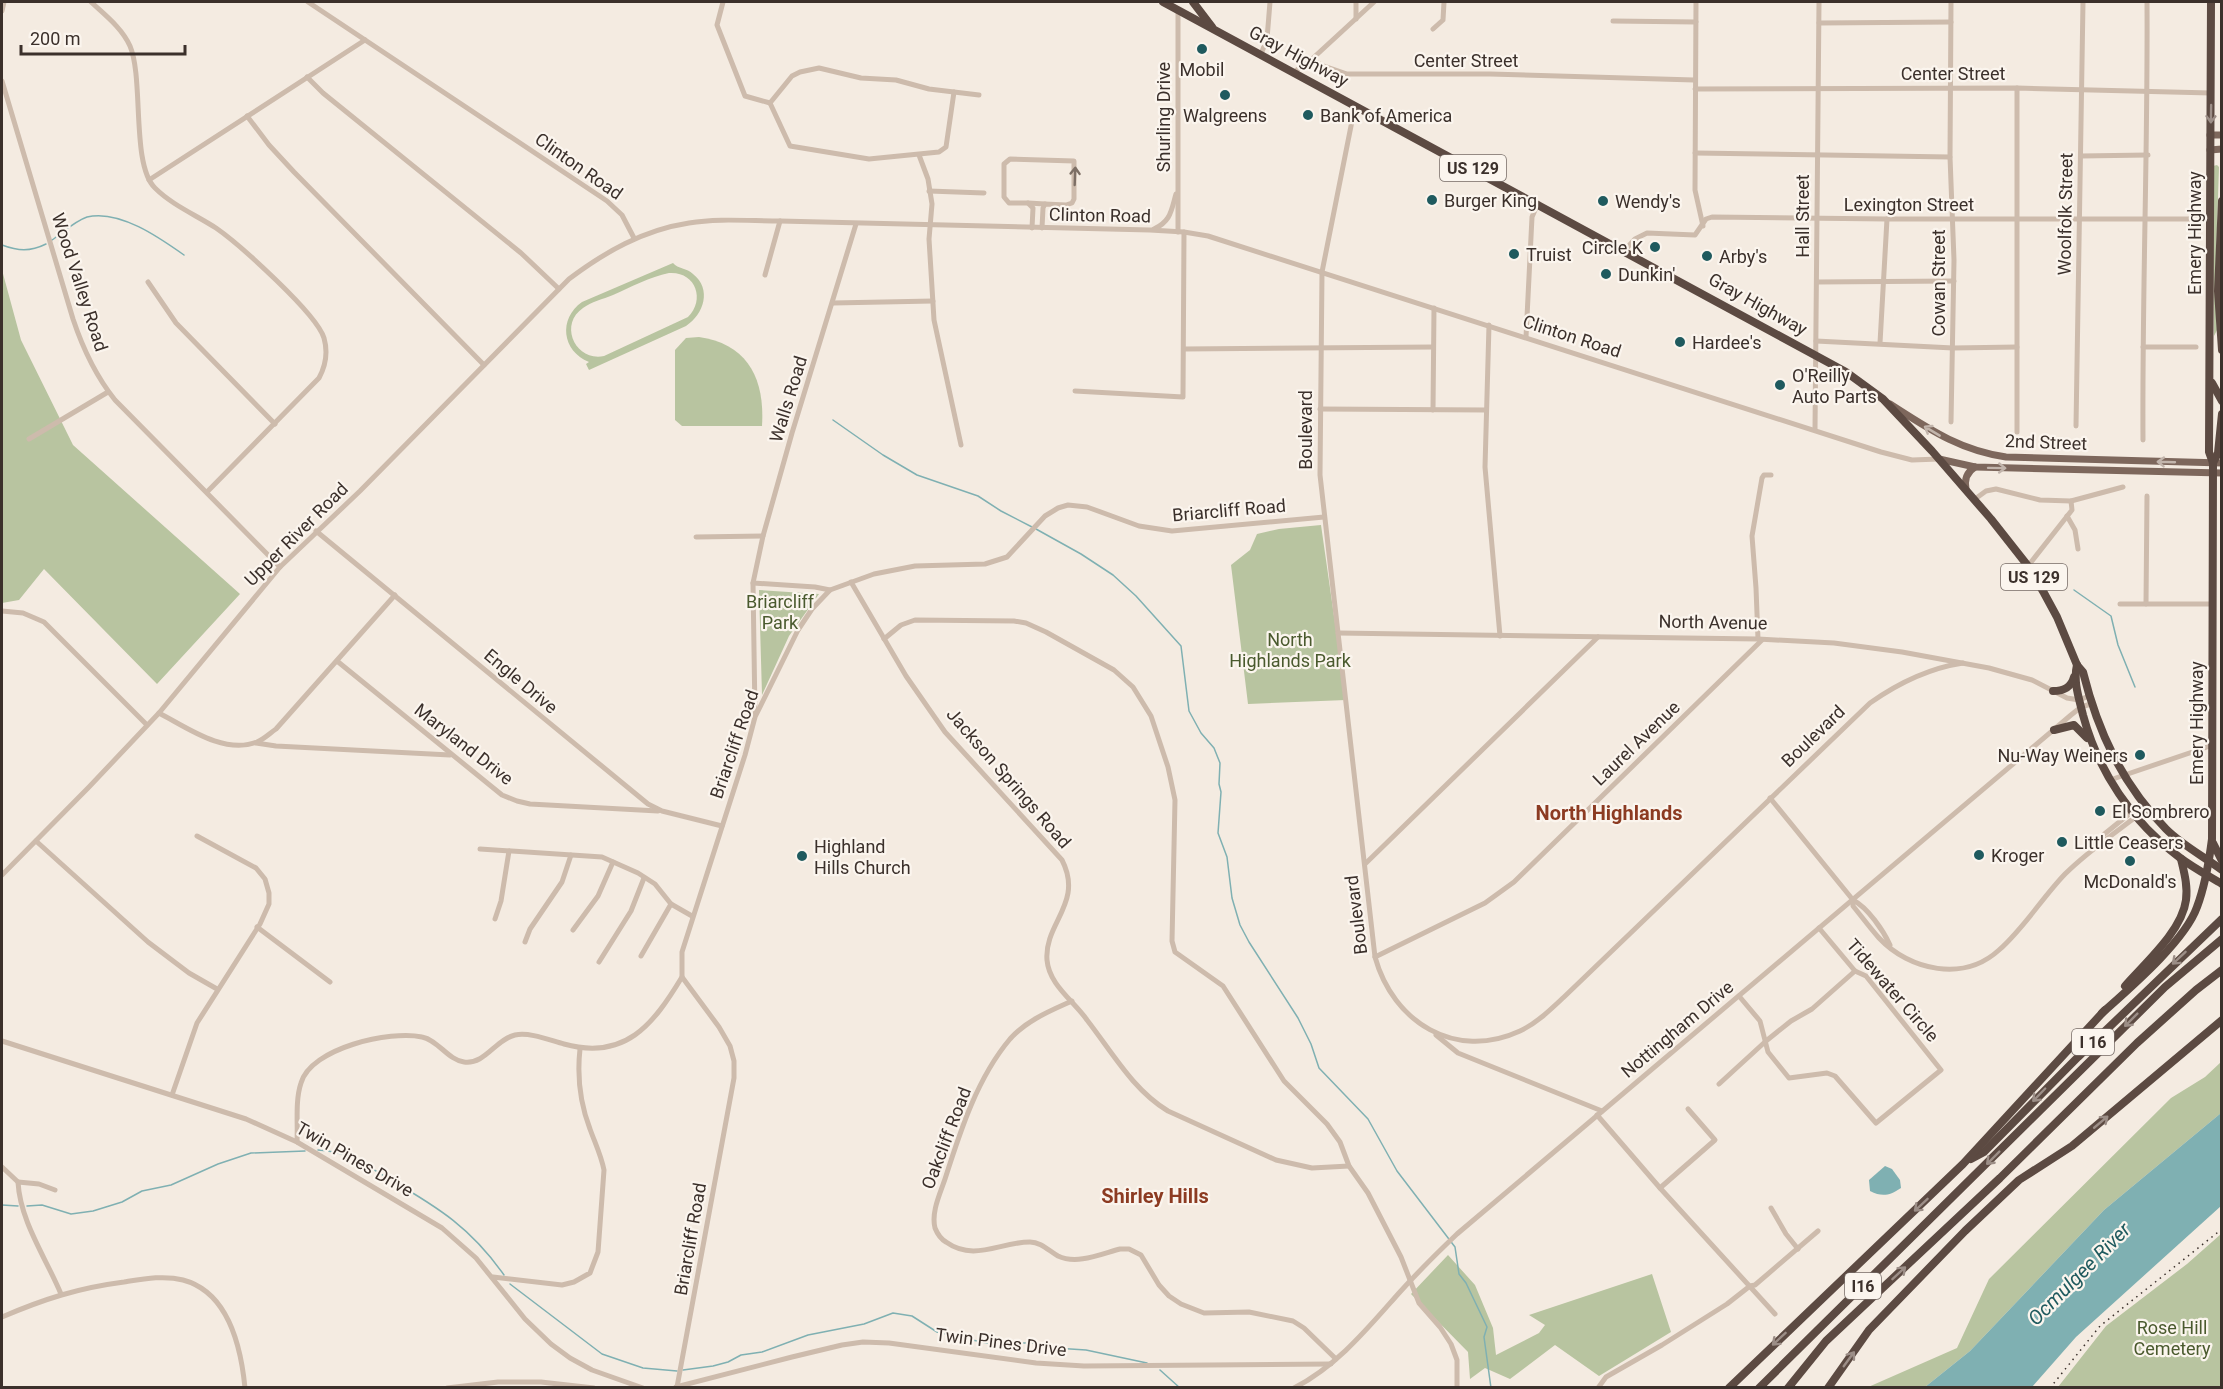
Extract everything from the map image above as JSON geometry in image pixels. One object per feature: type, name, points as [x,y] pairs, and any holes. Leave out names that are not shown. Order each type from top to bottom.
[{"type":"highway","name":"Gray Highway","points":[[1163,2],[1179,6],[1213,28],[1846,372],[1883,399],[1975,499],[2028,566],[2057,617],[2077,665]]},
{"type":"highway","points":[[1193,2],[1213,28]]},
{"type":"highway","name":"Emery Highway","points":[[2211,2],[2209,452],[2217,468]]},
{"type":"highway","name":"Emery Highway","points":[[2222,201],[2218,291],[2222,350]]},
{"type":"highway","points":[[2218,291],[2222,310]]},
{"type":"highway","points":[[2210,380],[2222,401]]},
{"type":"highway","name":"Emery Highway","points":[[2102,1012],[2130,989],[2173,943],[2197,908],[2210,861],[2213,604],[2217,468],[2222,414]]},
{"type":"highway","points":[[2053,691],[2065,689],[2073,682],[2077,665]]},
{"type":"highway","name":"US 129","points":[[2077,665],[2083,672],[2103,737],[2124,775],[2168,831],[2222,870]]},
{"type":"highway","points":[[2074,677],[2094,749],[2110,780],[2149,831],[2181,859],[2222,884]]},
{"type":"highway","points":[[2054,730],[2071,725],[2076,726],[2094,749]]},
{"type":"highway","points":[[2212,839],[2222,861]]},
{"type":"highway","points":[[1963,1164],[2176,927],[2183,914],[2187,897],[2181,859]]},
{"type":"highway","name":"I 16","points":[[1729,1388],[1963,1164],[1984,1152],[2053,1080],[2222,918]]},
{"type":"highway","name":"I 16","points":[[1967,1184],[2165,987],[2222,939]]},
{"type":"highway","name":"I 16","points":[[1788,1388],[1826,1341],[2000,1178],[2137,1043],[2222,970]]},
{"type":"highway","points":[[1828,1388],[1869,1330],[1965,1231],[2019,1180],[2072,1146],[2222,1020]]},
{"type":"highway","name":"I16","points":[[1759,1388],[1967,1184]]},
{"type":"main road","points":[[2210,135],[2222,135]]},
{"type":"main road","points":[[2210,150],[2222,149]]},
{"type":"main road","name":"2nd Street","points":[[1883,399],[1953,442],[1989,454],[2006,457],[2217,468]]},
{"type":"main road","name":"2nd Street","points":[[1939,459],[1975,467],[2217,468]]},
{"type":"main road","points":[[1966,489],[1966,477],[1975,467]]},
{"type":"street","points":[[2,11],[4,2]]},
{"type":"street","points":[[91,2],[121,30],[130,47],[134,63],[143,161],[149,180],[161,193],[216,228],[246,251],[316,322],[322,331],[326,356],[319,378],[207,492]]},
{"type":"street","name":"Clinton Road","points":[[308,2],[606,201],[622,215],[634,238],[690,222],[721,220],[1150,230],[1216,237],[1901,458],[1939,459]]},
{"type":"street","points":[[723,2],[717,25],[745,96],[770,103],[790,146],[869,159],[939,152],[946,147],[954,92]]},
{"type":"street","points":[[1261,54],[1266,39],[1270,2]]},
{"type":"street","points":[[1356,2],[1356,19]]},
{"type":"street","points":[[1294,72],[1312,59],[1374,2]]},
{"type":"street","points":[[1433,29],[1443,20],[1444,2]]},
{"type":"street","points":[[1696,2],[1695,190],[1703,226]]},
{"type":"street","name":"Hall Street","points":[[1815,430],[1819,2]]},
{"type":"street","name":"Cowan Street","points":[[1951,2],[1950,157],[1954,281],[1951,422]]},
{"type":"street","name":"Woolfolk Street","points":[[2076,426],[2083,2]]},
{"type":"street","points":[[2143,440],[2149,91],[2147,2]]},
{"type":"street","name":"Shurling Drive","points":[[1075,391],[1183,397],[1184,349],[1178,186],[1179,6]]},
{"type":"street","points":[[1613,21],[1696,22]]},
{"type":"street","points":[[1819,22],[1951,22]]},
{"type":"street","points":[[149,180],[365,40]]},
{"type":"street","name":"Center Street","points":[[1312,59],[1321,65],[1347,74],[1490,74],[1694,80]]},
{"type":"street","points":[[770,103],[792,76],[819,68],[845,75],[896,80],[929,89],[979,95]]},
{"type":"street","points":[[307,77],[323,93],[521,253],[559,289]]},
{"type":"street","name":"Wood Valley Road","points":[[2,81],[80,342],[96,373],[108,392],[280,567]]},
{"type":"street","points":[[2017,88],[2017,432]]},
{"type":"street","name":"Center Street","points":[[1695,89],[2081,88],[2211,93]]},
{"type":"street","name":"Boulevard","points":[[1358,106],[1353,117],[1323,272],[1320,475],[1375,957],[1394,998],[1413,1019],[1436,1034],[1462,1040],[1489,1040],[1514,1034],[1535,1022],[1857,715],[1882,694],[1917,677],[1963,663]]},
{"type":"street","points":[[247,116],[281,159],[484,365]]},
{"type":"street","points":[[1695,153],[1950,157]]},
{"type":"street","points":[[919,155],[928,179],[932,204],[929,226],[934,320],[960,445]]},
{"type":"street","points":[[2081,156],[2148,155]]},
{"type":"street","points":[[1007,160],[1074,161],[1075,187],[1072,203],[1046,204],[1005,201],[1004,164],[1007,160]]},
{"type":"street","points":[[1150,230],[1164,224],[1169,217],[1178,186]]},
{"type":"street","points":[[929,191],[984,193]]},
{"type":"street","points":[[1028,203],[1033,208],[1032,228]]},
{"type":"street","points":[[1042,228],[1042,208],[1046,204]]},
{"type":"street","points":[[1526,337],[1532,217],[1538,204]]},
{"type":"street","name":"Lexington Street","points":[[1624,251],[1641,234],[1695,235],[1706,219],[1712,217],[2211,219]]},
{"type":"street","points":[[1881,343],[1887,219]]},
{"type":"street","points":[[765,275],[780,221]]},
{"type":"street","name":"Walls Road","points":[[755,717],[753,583],[763,536],[856,224]]},
{"type":"street","name":"Upper River Road","points":[[2,875],[159,713],[280,567],[360,491],[559,289],[593,261],[634,238]]},
{"type":"street","points":[[1817,282],[1954,281]]},
{"type":"street","points":[[148,282],[176,323],[275,424]]},
{"type":"street","points":[[833,303],[933,301]]},
{"type":"street","points":[[1433,410],[1434,308]]},
{"type":"street","points":[[1489,325],[1485,467],[1500,636]]},
{"type":"street","points":[[1816,341],[1953,348],[2017,347]]},
{"type":"street","points":[[1184,349],[1433,347]]},
{"type":"street","points":[[2143,347],[2196,347]]},
{"type":"street","points":[[29,439],[108,392]]},
{"type":"street","points":[[1320,409],[1486,410]]},
{"type":"street","points":[[1760,640],[1752,536],[1762,478],[1764,475],[1771,475]]},
{"type":"street","points":[[1975,499],[1986,491],[1996,489],[2040,500],[2072,501],[2123,487]]},
{"type":"street","points":[[2146,604],[2147,496]]},
{"type":"street","points":[[2028,566],[2072,510],[2072,501]]},
{"type":"street","name":"Briarcliff Road","points":[[676,1387],[734,1078],[734,1061],[730,1046],[720,1027],[682,977],[682,952],[748,748],[755,717],[798,630],[812,609],[830,590],[901,567],[994,563],[1007,557],[1045,516],[1058,508],[1077,505],[1087,507],[1138,526],[1172,531],[1324,517]]},
{"type":"street","points":[[2067,516],[2075,530],[2078,549]]},
{"type":"street","name":"Engle Drive","points":[[316,531],[648,804],[662,811],[722,826]]},
{"type":"street","points":[[696,537],[763,536]]},
{"type":"street","name":"Jackson Springs Road","points":[[851,582],[906,676],[945,732],[997,791],[1052,847],[1066,869],[1069,877],[1067,899],[1050,940],[1047,960],[1053,978],[1143,1092],[1168,1112],[1276,1160],[1311,1168],[1349,1166]]},
{"type":"street","points":[[753,583],[830,590]]},
{"type":"street","points":[[256,742],[276,729],[395,595]]},
{"type":"street","points":[[2120,603],[2213,604]]},
{"type":"street","points":[[2,611],[23,613],[44,622],[147,725]]},
{"type":"street","points":[[884,639],[901,625],[915,620],[1026,623],[1104,663],[1133,687],[1150,716],[1168,767],[1175,800],[1172,941],[1175,952],[1223,986],[1284,1081],[1334,1134],[1349,1166],[1368,1193],[1412,1279],[1413,1291],[1419,1303],[1451,1344],[1457,1360],[1457,1388]]},
{"type":"street","name":"North Avenue","points":[[1338,633],[1834,643],[1902,652],[2022,676],[2080,703]]},
{"type":"street","points":[[1365,864],[1598,637]]},
{"type":"street","name":"Laurel Avenue","points":[[1375,957],[1485,903],[1514,882],[1760,640]]},
{"type":"street","name":"Maryland Drive","points":[[337,661],[492,789],[517,801],[548,805],[662,811]]},
{"type":"street","points":[[2080,703],[2090,700]]},
{"type":"street","name":"Nottingham Drive","points":[[1293,1388],[1304,1386],[1364,1334],[1412,1279],[1452,1239],[2054,730],[2080,703]]},
{"type":"street","points":[[159,713],[218,742],[235,745],[256,742],[276,746],[451,755]]},
{"type":"street","points":[[2110,780],[2213,746]]},
{"type":"street","points":[[1770,798],[1853,900],[1860,904],[1885,935],[1891,947],[1920,964],[1935,969],[1958,969],[1980,963],[2002,947],[2066,874],[2144,802]]},
{"type":"street","points":[[172,1095],[190,1039],[217,989],[269,904],[267,886],[262,874],[247,862],[197,837]]},
{"type":"street","points":[[36,841],[148,942],[195,978],[217,989]]},
{"type":"street","points":[[480,849],[602,857],[656,885],[671,904],[692,916]]},
{"type":"street","points":[[495,919],[501,901],[509,851]]},
{"type":"street","points":[[525,942],[530,929],[561,882],[571,855]]},
{"type":"street","points":[[573,930],[598,896],[612,862]]},
{"type":"street","points":[[599,962],[631,911],[644,878]]},
{"type":"street","points":[[641,956],[671,904]]},
{"type":"street","points":[[257,927],[330,982]]},
{"type":"street","name":"Tidewater Circle","points":[[1739,996],[1760,1021],[1768,1052],[1790,1078],[1827,1073],[1835,1076],[1876,1123],[1941,1070],[1866,976],[1855,971],[1820,928]]},
{"type":"street","points":[[1719,1084],[1766,1041],[1791,1021],[1812,1009],[1855,971]]},
{"type":"street","points":[[297,1142],[299,1094],[304,1076],[320,1059],[338,1049],[352,1044],[393,1037],[421,1036],[456,1060],[467,1062],[479,1059],[513,1035],[527,1035],[580,1049],[611,1047],[640,1032],[660,1013],[682,977]]},
{"type":"street","name":"Oakcliff Road","points":[[1072,1001],[1040,1016],[1011,1038],[987,1075],[951,1157],[934,1221],[939,1236],[946,1243],[977,1252],[1031,1242],[1070,1260],[1129,1249],[1141,1255],[1159,1285],[1181,1304],[1204,1313],[1249,1312],[1293,1320],[1336,1359]]},
{"type":"street","points":[[1436,1034],[1458,1053],[1600,1113],[1659,1188],[1775,1314]]},
{"type":"street","name":"Twin Pines Drive","points":[[2,1041],[246,1119],[297,1142],[442,1228],[494,1277],[525,1319],[551,1344],[570,1358],[592,1370],[643,1388]]},
{"type":"street","points":[[494,1277],[542,1284],[562,1284],[584,1278],[594,1267],[598,1252],[604,1170],[602,1158],[583,1108],[579,1075],[580,1049]]},
{"type":"street","points":[[1659,1188],[1715,1140],[1688,1109]]},
{"type":"street","points":[[2,1167],[18,1182],[39,1184],[55,1190]]},
{"type":"street","points":[[18,1182],[26,1217],[61,1294]]},
{"type":"street","points":[[1771,1208],[1798,1249]]},
{"type":"street","points":[[1598,1388],[1606,1377],[1694,1326],[1750,1286],[1755,1285],[1818,1231]]},
{"type":"street","points":[[2,1317],[61,1294],[99,1284],[149,1278],[184,1280],[215,1299],[223,1309],[238,1353],[245,1388]]},
{"type":"street","name":"Twin Pines Drive","points":[[676,1387],[792,1357],[863,1342],[889,1343],[1036,1363],[1084,1366],[1331,1364]]},
{"type":"street","points":[[447,1388],[498,1382],[542,1382],[594,1388]]},
{"type":"green space","points":[[2213,166],[2219,167],[2215,289],[2217,330],[2214,336]]},
{"type":"green space","points":[[673,263],[699,280],[704,294],[701,308],[686,326],[589,370],[586,364],[589,362],[573,350],[566,334],[569,317],[582,302]],"holes":[[[669,273],[678,274],[691,281],[697,295],[693,310],[688,317],[604,356],[594,356],[578,348],[571,332],[576,315],[583,308],[641,282]]]},
{"type":"green space","points":[[2,270],[21,340],[73,445],[240,594],[157,684],[44,569],[19,600],[2,603]]},
{"type":"green space","points":[[699,337],[730,347],[750,366],[760,393],[762,426],[682,426],[675,420],[675,350],[686,338]]},
{"type":"green space","name":"North Highlands Park","points":[[1321,525],[1346,700],[1248,704],[1231,565],[1250,550],[1257,534],[1279,529]]},
{"type":"green space","name":"Briarcliff Park","points":[[759,590],[819,594],[789,636],[762,695]]},
{"type":"green space","points":[[2221,1062],[2221,1113],[2104,1210],[1970,1351],[1925,1387],[1866,1388],[1957,1348],[1989,1279],[2171,1098],[2205,1077]]},
{"type":"green space","name":"Rose Hill Cemetery","points":[[2221,1234],[2221,1387],[2058,1387],[2106,1326],[2187,1264]]},
{"type":"green space","points":[[1448,1255],[1475,1285],[1493,1328],[1496,1355],[1539,1333],[1545,1325],[1529,1315],[1652,1274],[1671,1332],[1599,1376],[1555,1345],[1510,1379],[1485,1368],[1470,1379],[1468,1352],[1411,1294]]},
{"type":"water","name":"Ocmulgee River","points":[[2221,1113],[2221,1206],[2076,1337],[2032,1387],[1925,1387],[1970,1351],[2104,1210]]},
{"type":"water","points":[[1885,1166],[1892,1169],[1900,1180],[1901,1188],[1885,1195],[1870,1191],[1869,1180]]},
{"type":"waterway","points":[[52,240],[73,224],[87,217],[112,217],[138,227],[184,255]]},
{"type":"waterway","points":[[2,245],[24,250],[46,244]]},
{"type":"waterway","points":[[833,420],[883,455],[917,475],[978,496],[1032,527]]},
{"type":"waterway","points":[[1036,529],[1113,575],[1136,596],[1181,646],[1189,711],[1201,733],[1214,748],[1220,763],[1221,792],[1218,833],[1227,857],[1232,898],[1240,925],[1298,1018],[1311,1044],[1319,1068],[1368,1119],[1397,1171],[1455,1247],[1459,1274],[1466,1283],[1487,1327],[1484,1337],[1491,1388]]},
{"type":"waterway","points":[[2074,590],[2111,616],[2118,645],[2135,687]]},
{"type":"waterway","points":[[318,1150],[339,1153],[357,1160],[439,1210],[479,1244],[504,1275]]},
{"type":"waterway","points":[[27,1206],[42,1205],[71,1214],[93,1211],[122,1202],[142,1191],[171,1185],[218,1164],[251,1153],[305,1151]]},
{"type":"waterway","points":[[2,1205],[18,1206]]},
{"type":"waterway","points":[[510,1284],[602,1354],[643,1368],[677,1371]]},
{"type":"waterway","points":[[683,1370],[728,1362],[741,1355],[762,1352],[808,1335],[864,1324],[893,1313],[912,1316],[937,1332],[986,1343],[1040,1343],[1055,1348],[1086,1350],[1147,1363]]},
{"type":"waterway","points":[[1160,1370],[1180,1388]]},
{"type":"railway","points":[[2050,1388],[2100,1326],[2222,1229]]},
{"type":"place","name":"Mobil","points":[[1202,49]]},
{"type":"place","name":"Walgreens","points":[[1225,95]]},
{"type":"place","name":"Bank of America","points":[[1308,115]]},
{"type":"place","name":"Burger King","points":[[1432,200]]},
{"type":"place","name":"Wendy's","points":[[1603,201]]},
{"type":"place","name":"Circle K","points":[[1655,247]]},
{"type":"place","name":"Truist","points":[[1514,254]]},
{"type":"place","name":"Arby's","points":[[1707,256]]},
{"type":"place","name":"Dunkin'","points":[[1606,274]]},
{"type":"place","name":"Hardee's","points":[[1680,342]]},
{"type":"place","name":"O'Reilly Auto Parts","points":[[1780,385]]},
{"type":"place","name":"Nu-Way Weiners","points":[[2140,755]]},
{"type":"place","name":"El Sombrero","points":[[2100,811]]},
{"type":"place","name":"Little Ceasers","points":[[2062,842]]},
{"type":"place","name":"Kroger","points":[[1979,855]]},
{"type":"place","name":"Highland Hills Church","points":[[802,856]]},
{"type":"place","name":"McDonald's","points":[[2130,861]]},
{"type":"district","name":"North Highlands","points":[[1609,813]]},
{"type":"district","name":"Shirley Hills","points":[[1155,1196]]}]
